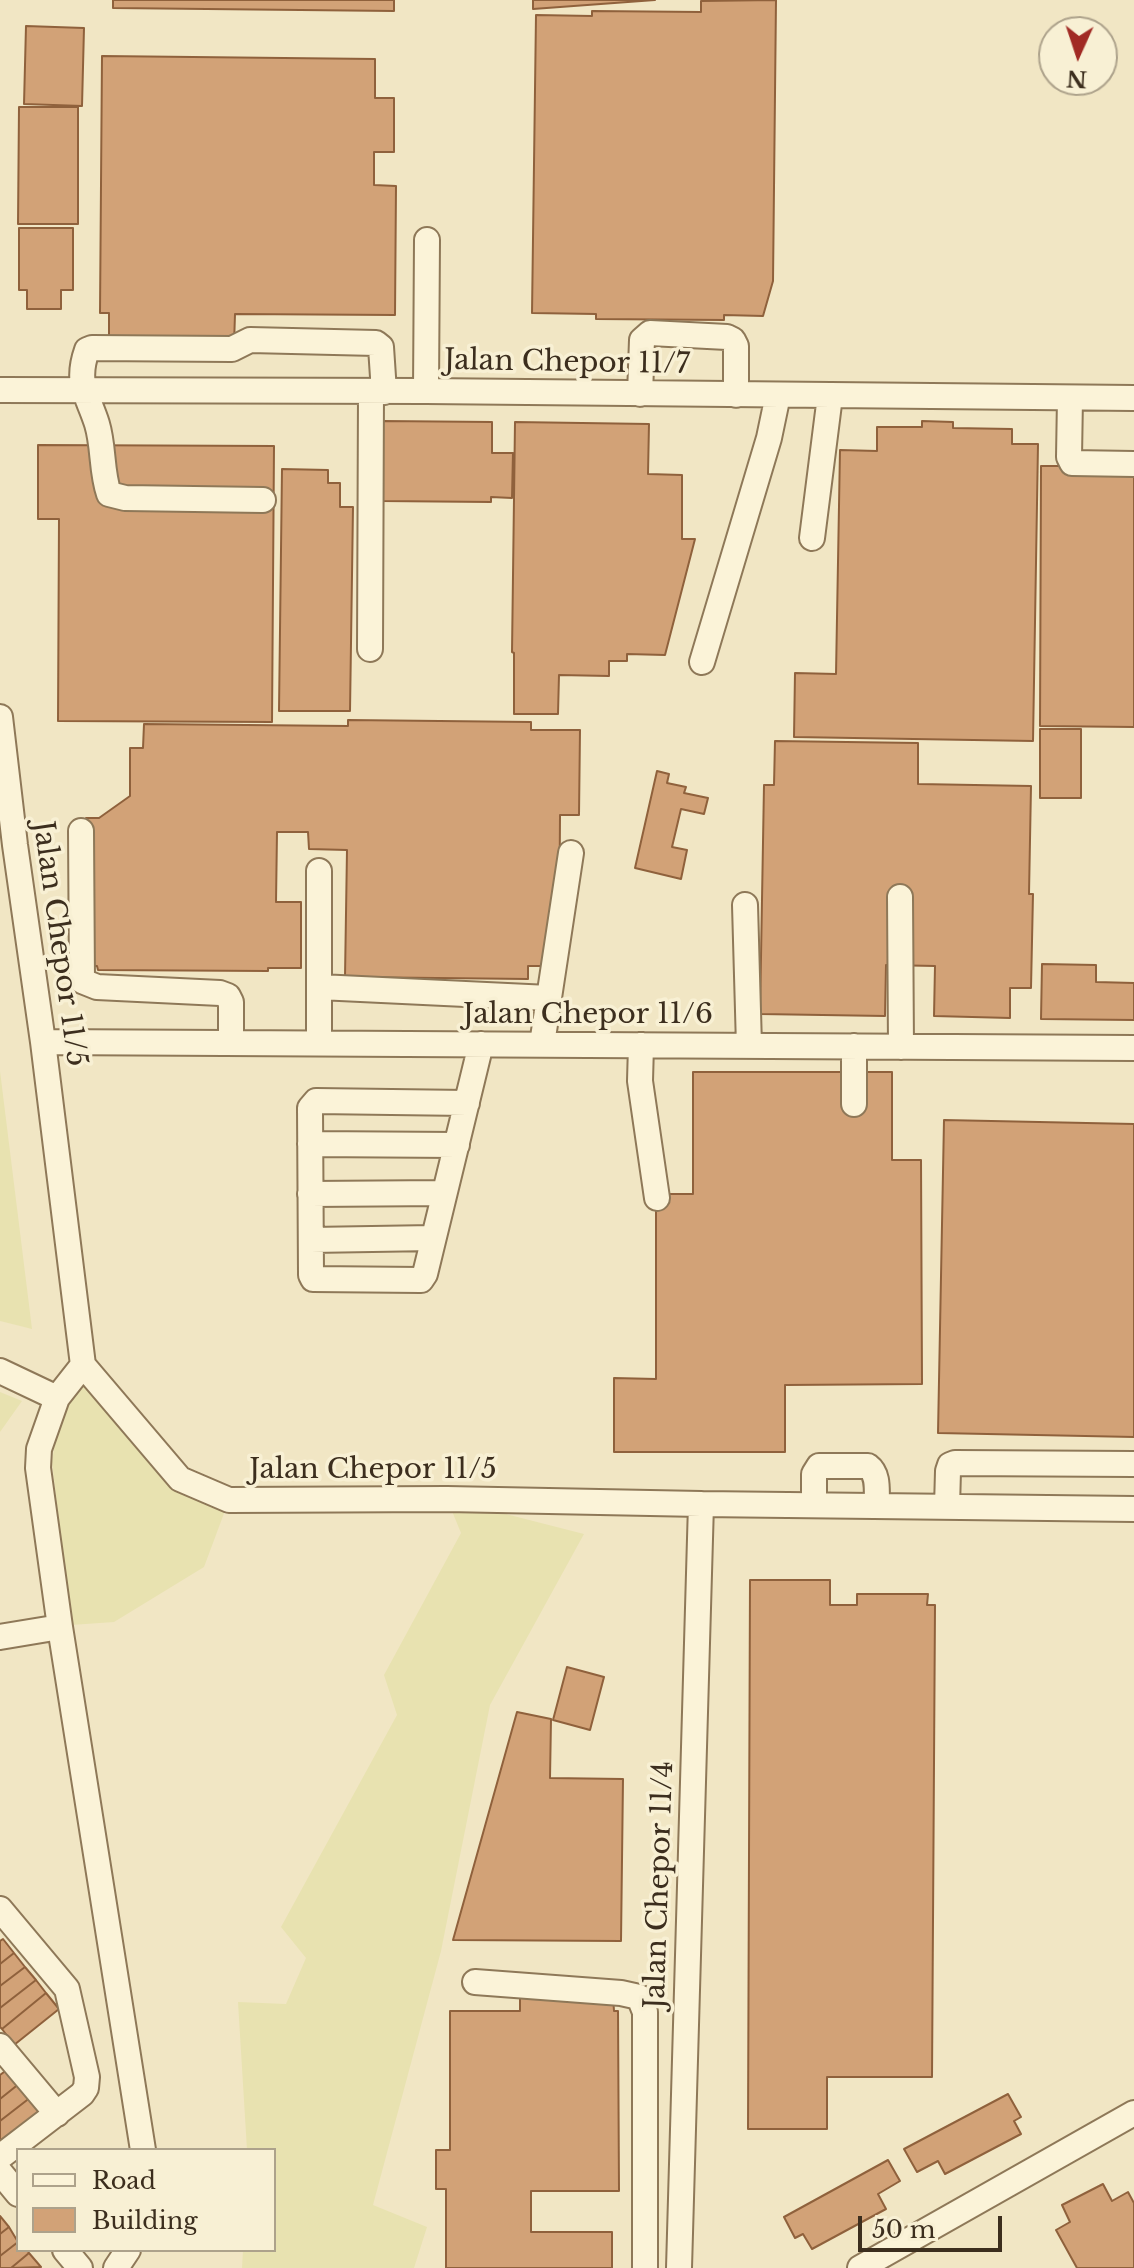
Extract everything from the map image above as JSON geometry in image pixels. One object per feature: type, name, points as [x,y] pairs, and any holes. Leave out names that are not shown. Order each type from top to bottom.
[{"type":"street","points":[[426,391],[427,240]]},
{"type":"street","points":[[640,394],[642,340],[650,333],[727,337],[733,340],[736,346],[736,395]]},
{"type":"street","points":[[263,500],[125,498],[109,494],[104,480],[97,425],[83,390],[83,359],[87,350],[232,349],[250,340],[376,343],[381,347],[370,649]]},
{"type":"street","name":"Jalan Chepor 11/7","points":[[0,390],[1134,398]]},
{"type":"street","points":[[702,662],[769,438],[778,395]]},
{"type":"street","points":[[812,538],[830,396]]},
{"type":"street","points":[[1070,398],[1069,457],[1072,463],[1134,464]]},
{"type":"street","name":"Jalan Chepor 11/5","points":[[0,717],[83,1365],[180,1479],[229,1500],[447,1499],[1134,1509]]},
{"type":"street","points":[[81,831],[82,981],[97,987],[220,993],[228,996],[231,1002],[231,1043]]},
{"type":"street","points":[[542,1044],[571,853]]},
{"type":"street","points":[[319,871],[319,1043]]},
{"type":"street","points":[[900,897],[901,1047]]},
{"type":"street","points":[[745,905],[749,1046]]},
{"type":"street","points":[[319,987],[549,998]]},
{"type":"street","name":"Jalan Chepor 11/6","points":[[43,1042],[1134,1048]]},
{"type":"street","points":[[467,1103],[316,1101],[310,1108],[313,1279],[421,1280],[425,1274],[433,1238],[457,1145],[467,1103],[481,1044]]},
{"type":"street","points":[[641,1045],[640,1081],[657,1198]]},
{"type":"street","points":[[854,1046],[854,1104]]},
{"type":"street","points":[[310,1144],[457,1145]]},
{"type":"street","points":[[310,1194],[444,1193]]},
{"type":"street","points":[[311,1240],[433,1238]]},
{"type":"street","points":[[83,1365],[57,1398],[39,1449],[38,1468],[60,1627],[143,2148]]},
{"type":"street","points":[[0,1371],[57,1398]]},
{"type":"street","points":[[947,1507],[948,1471],[950,1465],[955,1463],[1134,1464]]},
{"type":"street","points":[[814,1505],[814,1474],[819,1466],[868,1466],[874,1470],[876,1478],[877,1506]]},
{"type":"street","name":"Jalan Chepor 11/4","points":[[679,2268],[701,1504]]},
{"type":"street","points":[[0,1637],[60,1627]]},
{"type":"street","points":[[0,1909],[67,1989],[87,2077],[82,2094],[0,2157]]},
{"type":"street","points":[[475,1982],[639,1997],[645,2012],[645,2268]]},
{"type":"street","points":[[0,2046],[57,2114]]},
{"type":"street","points":[[860,2268],[1134,2113]]},
{"type":"street","points":[[0,2172],[16,2192]]},
{"type":"street","points":[[67,2252],[80,2268]]},
{"type":"shaded area","points":[[0,1071],[32,1329],[0,1321]]},
{"type":"shaded area","points":[[72,1360],[180,1479],[229,1500],[204,1567],[114,1622],[71,1625],[52,1462]]},
{"type":"shaded area","points":[[0,1392],[22,1401],[0,1432]]},
{"type":"shaded area","points":[[447,1499],[584,1534],[490,1705],[441,1951],[373,2205],[427,2227],[414,2268],[242,2268],[243,2252],[276,2252],[276,2148],[247,2148],[238,2002],[286,2004],[306,1958],[281,1927],[397,1715],[384,1675],[461,1533]]},
{"type":"building","points":[[113,0],[394,0],[394,11],[113,8]]},
{"type":"building","points":[[533,0],[655,0],[533,9]]},
{"type":"building","points":[[776,0],[773,281],[763,316],[724,315],[724,320],[596,319],[596,314],[532,313],[536,15],[592,16],[592,11],[701,12],[701,1]]},
{"type":"building","points":[[26,26],[84,28],[82,106],[24,104]]},
{"type":"building","points":[[102,56],[375,59],[375,98],[394,98],[394,152],[374,152],[374,185],[396,186],[395,315],[235,314],[234,345],[109,344],[109,313],[100,313]]},
{"type":"building","points":[[19,107],[78,107],[78,224],[18,224]]},
{"type":"building","points":[[19,228],[73,228],[73,290],[61,290],[61,309],[27,309],[27,290],[19,290]]},
{"type":"building","points":[[382,421],[492,422],[492,453],[513,453],[512,498],[491,497],[491,502],[381,501]]},
{"type":"building","points":[[922,421],[953,422],[953,428],[1012,429],[1012,444],[1038,444],[1033,741],[794,737],[795,673],[836,674],[840,450],[877,451],[877,427],[922,427]]},
{"type":"building","points":[[515,422],[649,424],[648,474],[682,475],[682,539],[695,539],[665,655],[627,654],[627,661],[609,661],[609,676],[559,675],[558,714],[514,714]]},
{"type":"building","points":[[38,445],[274,446],[272,722],[58,721],[59,519],[38,519]]},
{"type":"building","points":[[1041,466],[1134,466],[1134,727],[1040,726]]},
{"type":"building","points":[[282,469],[328,470],[328,483],[340,483],[340,507],[353,507],[350,711],[279,711]]},
{"type":"building","points":[[348,720],[531,722],[531,730],[580,730],[579,815],[560,815],[559,966],[528,966],[528,979],[345,977],[347,850],[309,849],[308,832],[277,832],[276,902],[301,902],[301,968],[268,968],[268,971],[98,970],[97,966],[80,966],[86,818],[99,818],[130,796],[130,748],[143,748],[144,724],[348,726]]},
{"type":"building","points":[[1040,729],[1081,729],[1081,798],[1040,798]]},
{"type":"building","points":[[775,741],[918,743],[918,784],[1031,786],[1031,988],[1010,988],[1010,1018],[934,1016],[935,966],[886,965],[885,1016],[760,1014],[764,785],[774,785]]},
{"type":"building","points":[[657,771],[669,774],[667,783],[686,787],[684,793],[708,798],[704,814],[681,809],[672,847],[687,850],[681,879],[635,868]]},
{"type":"building","points":[[1042,964],[1096,965],[1096,982],[1134,983],[1134,1020],[1041,1019]]},
{"type":"building","points":[[693,1072],[892,1072],[892,1160],[921,1160],[922,1384],[785,1385],[785,1452],[614,1452],[614,1378],[656,1379],[656,1194],[693,1194]]},
{"type":"building","points":[[944,1120],[1134,1124],[1134,1437],[938,1433]]},
{"type":"building","points":[[750,1580],[830,1580],[830,1605],[857,1605],[857,1594],[928,1594],[927,1605],[935,1605],[932,2077],[827,2077],[827,2129],[748,2129]]},
{"type":"building","points":[[567,1667],[604,1677],[590,1730],[553,1720]]},
{"type":"building","points":[[517,1712],[551,1719],[550,1778],[623,1779],[621,1941],[453,1940]]},
{"type":"building","points":[[3,1939],[14,1953],[0,1964],[0,1941]]},
{"type":"building","points":[[14,1953],[25,1967],[0,1986],[0,1964]]},
{"type":"building","points":[[25,1967],[36,1980],[0,2008],[0,1986]]},
{"type":"building","points":[[36,1980],[46,1993],[2,2029],[0,2008]]},
{"type":"building","points":[[46,1993],[59,2009],[14,2045],[2,2029]]},
{"type":"building","points":[[613,1996],[614,2011],[618,2011],[619,2191],[531,2191],[531,2232],[612,2232],[612,2268],[446,2268],[446,2189],[436,2189],[436,2150],[450,2150],[450,2011],[520,2011],[520,1997]]},
{"type":"building","points":[[8,2069],[20,2083],[0,2099],[0,2075]]},
{"type":"building","points":[[20,2083],[31,2097],[0,2121],[0,2099]]},
{"type":"building","points":[[1008,2094],[1021,2117],[1014,2121],[1021,2134],[945,2174],[938,2161],[917,2172],[904,2149]]},
{"type":"building","points":[[31,2097],[43,2111],[0,2145],[0,2121]]},
{"type":"building","points":[[888,2160],[900,2181],[878,2194],[886,2209],[812,2249],[803,2234],[795,2238],[784,2217]]},
{"type":"building","points":[[1103,2184],[1112,2201],[1128,2192],[1134,2203],[1134,2268],[1077,2268],[1056,2230],[1070,2222],[1062,2205]]},
{"type":"building","points":[[0,2216],[9,2227],[0,2234]]},
{"type":"building","points":[[9,2227],[16,2244],[0,2256],[0,2234]]},
{"type":"building","points":[[16,2244],[16,2252],[29,2253],[11,2268],[0,2268],[0,2256]]},
{"type":"building","points":[[29,2253],[41,2267],[11,2268]]}]
